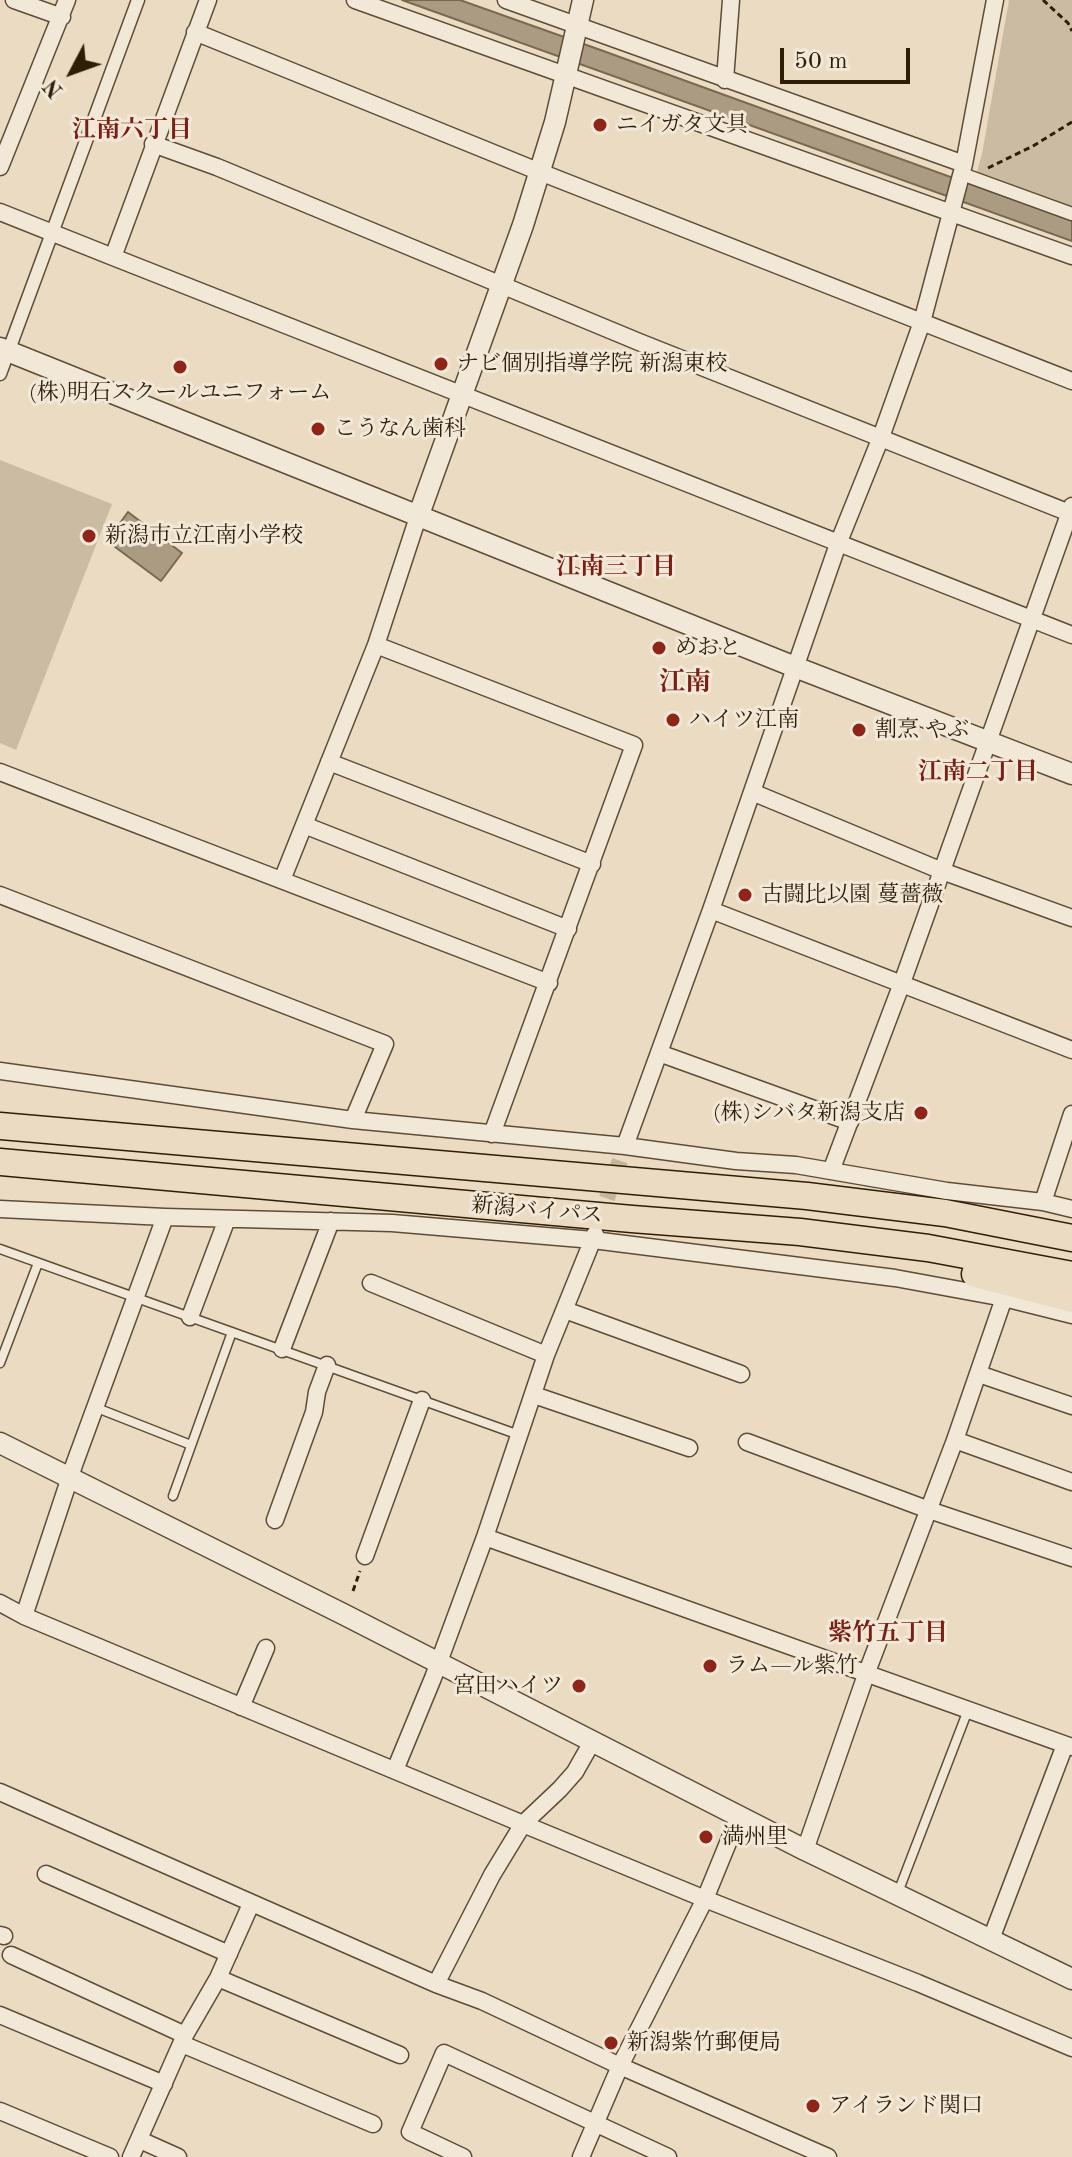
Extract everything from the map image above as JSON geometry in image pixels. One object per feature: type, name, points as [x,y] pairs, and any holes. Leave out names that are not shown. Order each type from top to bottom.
[{"type":"highway","name":"新潟バイパス","points":[[0,1126],[807,1196],[945,1213],[1072,1238]]},
{"type":"highway","name":"新潟バイパス","points":[[0,1162],[800,1232],[928,1248],[1072,1275]]},
{"type":"highway","points":[[800,1232],[1072,1299]]},
{"type":"street","points":[[14,0],[62,17]]},
{"type":"street","points":[[0,167],[7,134],[67,0]]},
{"type":"street","points":[[0,374],[4,350],[52,233],[138,0]]},
{"type":"street","points":[[113,257],[208,0]]},
{"type":"street","points":[[355,0],[568,68],[950,215],[1072,256]]},
{"type":"street","points":[[506,0],[577,32],[725,80],[1072,214]]},
{"type":"street","points":[[282,880],[376,645],[540,172],[583,0]]},
{"type":"street","points":[[725,80],[731,0]]},
{"type":"street","points":[[625,1146],[838,544],[922,322],[950,215],[967,171],[995,0]]},
{"type":"street","points":[[195,32],[540,172],[1072,381]]},
{"type":"street","points":[[153,144],[217,167],[501,284],[1071,511],[902,983],[831,1171]]},
{"type":"street","points":[[0,212],[1072,635]]},
{"type":"street","points":[[4,350],[795,667],[1072,774]]},
{"type":"street","points":[[376,645],[634,745],[492,1134]]},
{"type":"street","points":[[329,762],[592,864]]},
{"type":"street","points":[[0,772],[549,983]]},
{"type":"street","points":[[752,792],[942,871],[1072,918]]},
{"type":"street","points":[[304,825],[568,929]]},
{"type":"street","points":[[0,895],[385,1044],[353,1120]]},
{"type":"street","points":[[711,910],[1072,1050]]},
{"type":"street","points":[[659,1053],[850,1122]]},
{"type":"street","points":[[0,1071],[353,1120],[625,1146],[831,1171],[1072,1209]]},
{"type":"street","points":[[1043,1202],[1072,1114]]},
{"type":"street","points":[[0,1209],[392,1223],[594,1237],[895,1278],[1004,1298],[1072,1315]]},
{"type":"street","points":[[24,1616],[70,1477],[165,1217]]},
{"type":"street","points":[[190,1317],[227,1219]]},
{"type":"street","points":[[282,1349],[331,1221]]},
{"type":"street","points":[[395,1770],[485,1537],[546,1355],[594,1237]]},
{"type":"street","points":[[371,1283],[546,1355]]},
{"type":"street","points":[[805,1850],[1004,1298]]},
{"type":"street","points":[[565,1310],[741,1374]]},
{"type":"street","points":[[275,1520],[314,1412],[317,1392],[327,1365]]},
{"type":"street","points":[[979,1374],[1072,1406]]},
{"type":"street","points":[[534,1395],[689,1448]]},
{"type":"street","points":[[365,1556],[422,1400]]},
{"type":"street","points":[[955,1440],[1072,1482]]},
{"type":"street","points":[[747,1442],[929,1510],[1072,1558]]},
{"type":"street","points":[[0,1443],[805,1850],[1072,1979]]},
{"type":"street","points":[[485,1537],[1068,1746],[991,1939]]},
{"type":"street","points":[[0,1603],[24,1616],[241,1707],[1072,2048]]},
{"type":"street","points":[[241,1707],[266,1648]]},
{"type":"street","points":[[436,1984],[492,1875],[523,1824],[575,1772],[592,1742]]},
{"type":"street","points":[[0,1792],[251,1904],[482,2001],[620,2066],[828,2157]]},
{"type":"street","points":[[581,2157],[620,2066],[705,1899],[739,1816]]},
{"type":"street","points":[[46,1874],[229,1954]]},
{"type":"street","points":[[131,2157],[184,2039],[218,1978],[251,1904]]},
{"type":"street","points":[[11,1955],[184,2039],[373,2124]]},
{"type":"street","points":[[218,1978],[400,2055]]},
{"type":"street","points":[[0,2015],[164,2084]]},
{"type":"street","points":[[463,2157],[410,2132],[444,2053],[668,2157]]},
{"type":"street","points":[[0,2111],[110,2157]]},
{"type":"street","points":[[140,2140],[178,2157]]},
{"type":"lane","points":[[0,1249],[520,1435]]},
{"type":"lane","points":[[0,1363],[38,1263]]},
{"type":"lane","points":[[173,1496],[232,1332]]},
{"type":"lane","points":[[97,1408],[191,1445]]},
{"type":"lane","points":[[897,1895],[969,1709]]},
{"type":"path","points":[[1043,0],[1068,23],[1072,31]]},
{"type":"path","points":[[967,171],[1033,146],[1072,122]]},
{"type":"path","points":[[353,1591],[365,1556]]},
{"type":"shaded area","points":[[402,0],[460,0],[595,48],[1072,221],[1072,241]]},
{"type":"shaded area","points":[[1009,0],[1072,0],[1072,210],[976,175]]},
{"type":"shaded area","points":[[0,460],[112,504],[16,750],[0,743]]},
{"type":"shaded area","points":[[128,512],[182,553],[161,581],[107,541]]},
{"type":"tunnel","points":[[599,1221],[625,1146]]},
{"type":"place","name":"ニイガタ文具","points":[[600,125]]},
{"type":"place","name":"ナビ個別指導学院 新潟東校","points":[[441,364]]},
{"type":"place","name":"(株)明石スクールユニフォーム","points":[[180,367]]},
{"type":"place","name":"こうなん歯科","points":[[318,429]]},
{"type":"place","name":"新潟市立江南小学校","points":[[89,536]]},
{"type":"place","name":"めおと","points":[[659,648]]},
{"type":"place","name":"ハイツ江南","points":[[673,720]]},
{"type":"place","name":"割烹 やぶ","points":[[859,730]]},
{"type":"place","name":"古闘比以園 蔓薔薇","points":[[745,895]]},
{"type":"place","name":"(株)シバタ新潟支店","points":[[921,1113]]},
{"type":"place","name":"ラム―ル紫竹","points":[[710,1666]]},
{"type":"place","name":"宮田ハイツ","points":[[579,1686]]},
{"type":"place","name":"満州里","points":[[706,1837]]},
{"type":"place","name":"新潟紫竹郵便局","points":[[611,2043]]},
{"type":"place","name":"アイランド関口","points":[[813,2106]]},
{"type":"district","name":"江南六丁目","points":[[132,131]]},
{"type":"district","name":"江南三丁目","points":[[616,568]]},
{"type":"district","name":"江南","points":[[685,683]]},
{"type":"district","name":"江南二丁目","points":[[978,773]]},
{"type":"district","name":"紫竹五丁目","points":[[888,1634]]}]
